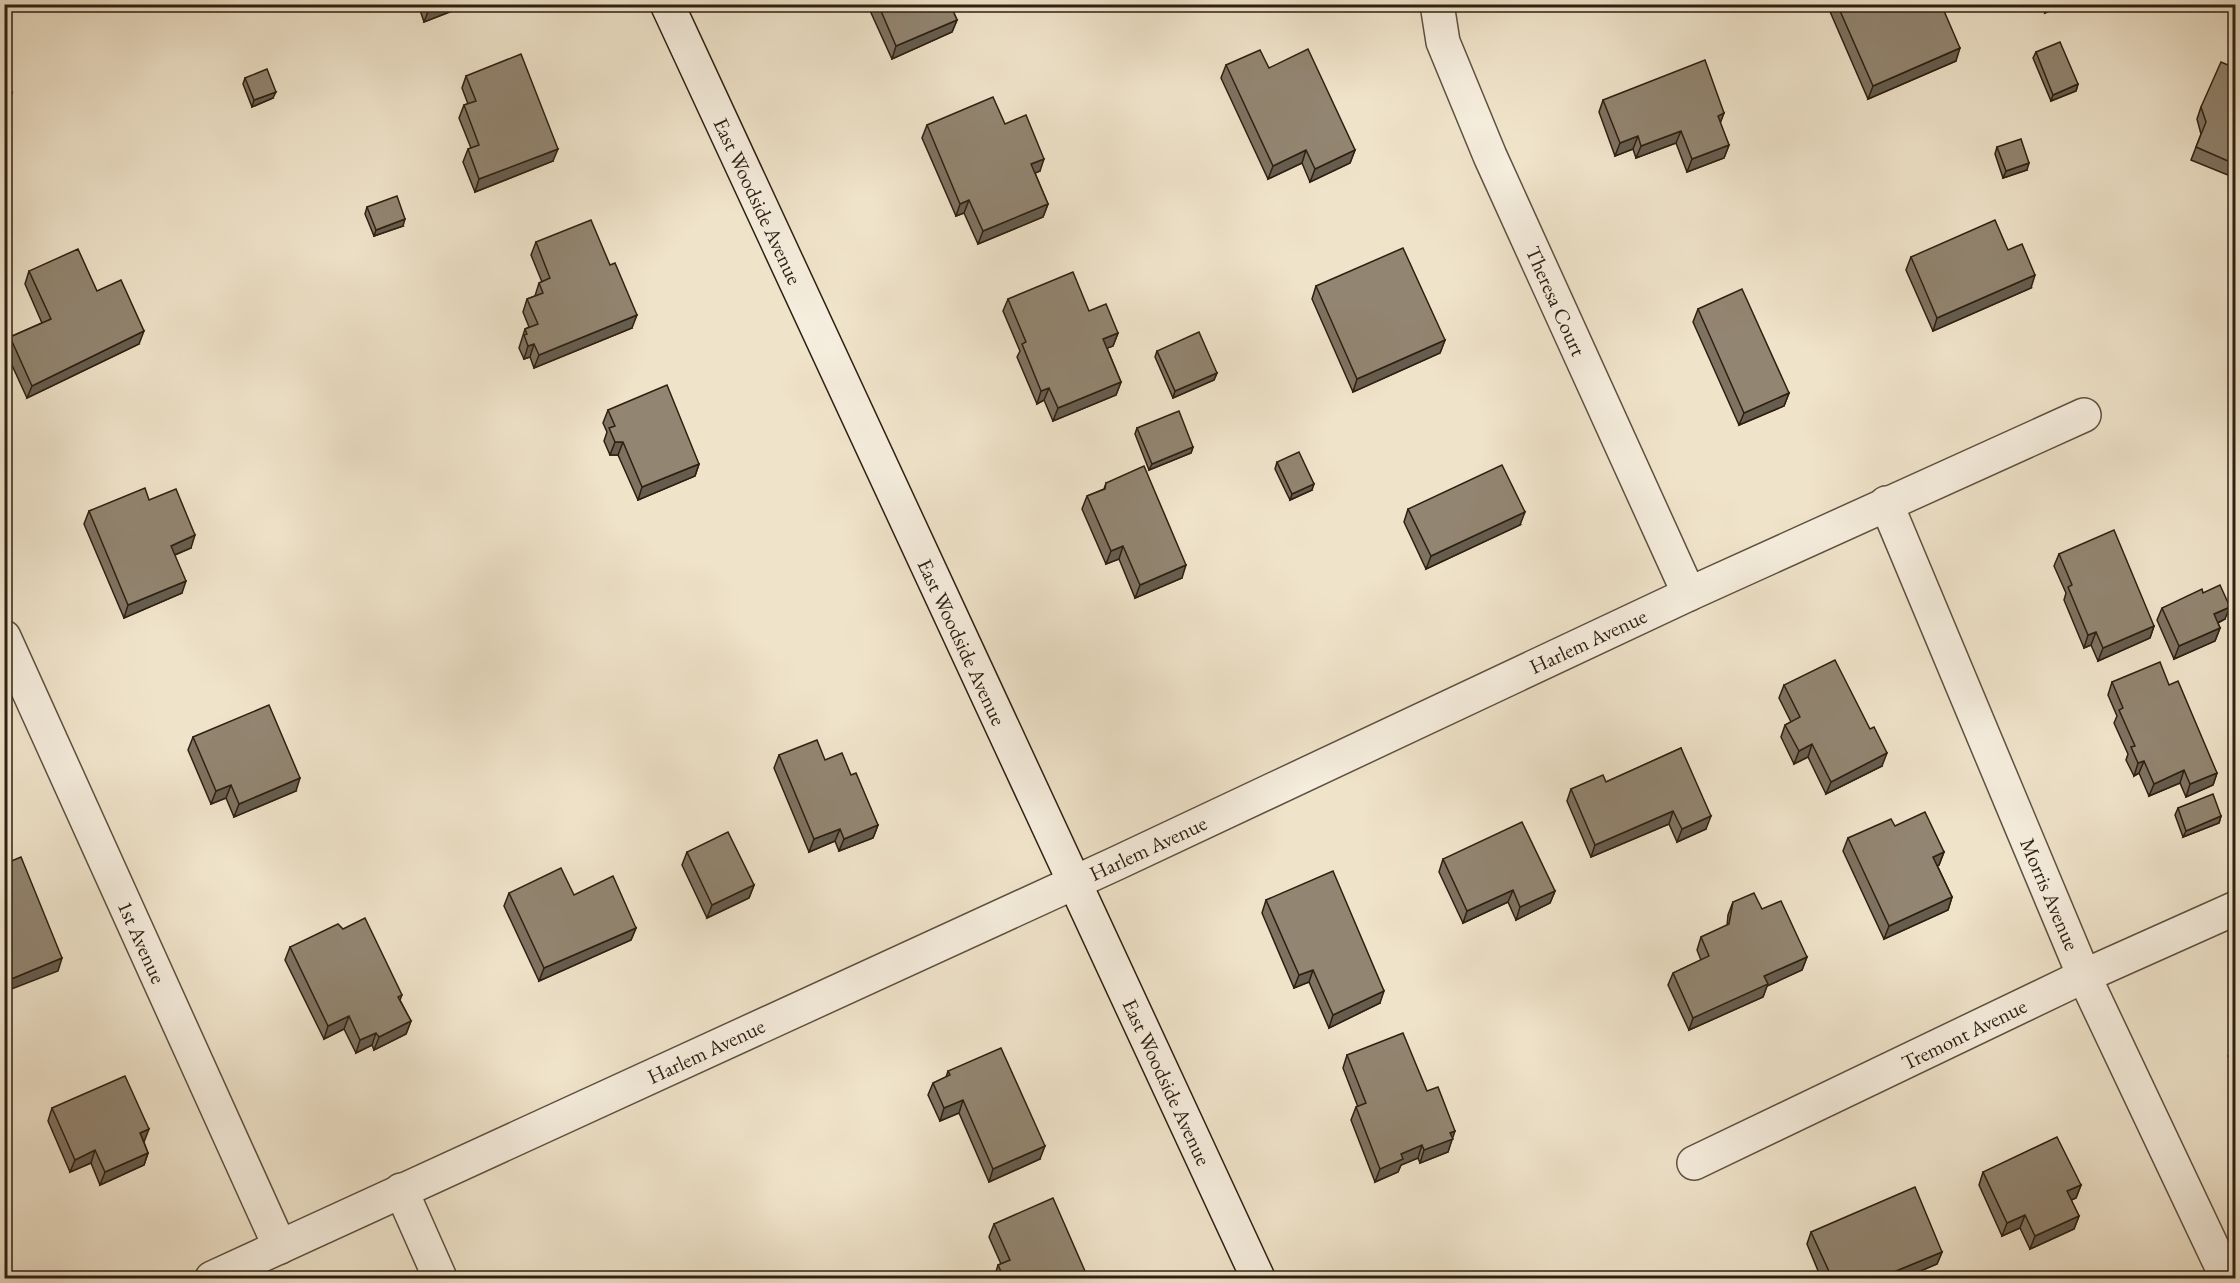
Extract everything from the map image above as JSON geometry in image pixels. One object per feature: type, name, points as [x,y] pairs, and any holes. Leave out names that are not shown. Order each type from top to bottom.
[{"type":"street","name":"East Woodside Avenue","points":[[668,4],[1258,1278]]},
{"type":"street","name":"Theresa Court","points":[[1437,4],[1443,42],[1491,156],[1689,594]]},
{"type":"street","name":"Harlem Avenue","points":[[212,1278],[1074,882],[1886,503],[2084,415]]},
{"type":"street","name":"Morris Avenue","points":[[1886,503],[2084,976],[2227,1278]]},
{"type":"street","name":"1st Avenue","points":[[4,637],[280,1247]]},
{"type":"street","name":"Tremont Avenue","points":[[1694,1163],[2084,976],[2235,908]]},
{"type":"street","points":[[400,1190],[440,1278]]},
{"type":"building","points":[[427,4],[441,4],[429,9]]},
{"type":"building","points":[[878,4],[950,4],[957,20],[896,46]]},
{"type":"building","points":[[1837,4],[1941,4],[1960,48],[1873,86]]},
{"type":"building","points":[[2060,42],[2078,84],[2053,95],[2036,52]]},
{"type":"building","points":[[1308,49],[1355,150],[1315,169],[1306,150],[1273,166],[1226,65],[1260,50],[1269,68]]},
{"type":"building","points":[[521,54],[558,149],[479,179],[468,149],[479,145],[464,105],[476,101],[466,76]]},
{"type":"building","points":[[1705,60],[1724,113],[1718,116],[1729,145],[1692,159],[1681,131],[1641,146],[1638,136],[1620,143],[1603,100]]},
{"type":"building","points":[[2221,62],[2235,68],[2235,164],[2196,147],[2206,122],[2201,107]]},
{"type":"building","points":[[267,69],[276,92],[254,100],[245,78]]},
{"type":"building","points":[[4,75],[12,93],[4,97]]},
{"type":"building","points":[[993,97],[1005,124],[1026,115],[1044,159],[1031,164],[1048,204],[983,231],[969,200],[960,204],[927,125]]},
{"type":"building","points":[[2021,139],[2029,163],[2006,171],[1997,147]]},
{"type":"building","points":[[397,196],[405,219],[376,230],[367,207]]},
{"type":"building","points":[[591,220],[610,265],[615,263],[637,315],[539,355],[534,344],[528,346],[524,335],[527,334],[525,329],[538,324],[527,299],[543,293],[539,283],[550,278],[536,242]]},
{"type":"building","points":[[1995,220],[2008,250],[2022,244],[2035,275],[1937,318],[1911,257]]},
{"type":"building","points":[[1403,248],[1445,340],[1357,379],[1316,286]]},
{"type":"building","points":[[78,249],[97,291],[121,280],[144,331],[32,386],[10,337],[51,319],[29,271]]},
{"type":"building","points":[[1073,272],[1089,311],[1106,304],[1118,333],[1103,339],[1121,382],[1058,408],[1049,388],[1041,391],[1022,344],[1026,342],[1008,299]]},
{"type":"building","points":[[1742,289],[1789,393],[1744,413],[1698,309]]},
{"type":"building","points":[[1199,332],[1217,373],[1175,391],[1157,351]]},
{"type":"building","points":[[667,385],[699,464],[642,487],[623,442],[615,442],[609,428],[615,426],[608,410]]},
{"type":"building","points":[[1179,411],[1193,447],[1152,464],[1137,428]]},
{"type":"building","points":[[1299,452],[1314,484],[1292,494],[1277,462]]},
{"type":"building","points":[[1502,465],[1525,512],[1431,556],[1408,509]]},
{"type":"building","points":[[1144,466],[1186,565],[1140,585],[1123,546],[1111,551],[1087,496],[1105,489],[1106,483]]},
{"type":"building","points":[[145,488],[149,500],[176,489],[195,535],[171,546],[186,581],[128,605],[89,511]]},
{"type":"building","points":[[2114,530],[2154,626],[2103,648],[2096,632],[2088,635],[2068,587],[2072,585],[2059,554]]},
{"type":"building","points":[[2220,585],[2230,607],[2214,614],[2220,628],[2179,646],[2162,608],[2202,589],[2203,593]]},
{"type":"building","points":[[1835,660],[1870,729],[1874,727],[1887,753],[1831,782],[1812,744],[1799,751],[1785,725],[1800,717],[1784,685]]},
{"type":"building","points":[[2160,662],[2169,685],[2178,681],[2217,773],[2190,784],[2184,770],[2154,784],[2144,761],[2138,763],[2131,747],[2135,746],[2119,710],[2123,708],[2112,682]]},
{"type":"building","points":[[269,705],[300,778],[239,804],[231,785],[216,791],[193,737]]},
{"type":"building","points":[[817,740],[825,760],[842,753],[851,775],[856,773],[878,825],[844,839],[840,829],[814,839],[779,755]]},
{"type":"building","points":[[1681,748],[1711,816],[1682,829],[1673,811],[1595,845],[1571,789],[1603,775],[1606,782]]},
{"type":"building","points":[[2213,794],[2221,816],[2186,831],[2178,808]]},
{"type":"building","points":[[1925,812],[1944,852],[1933,857],[1952,897],[1889,926],[1848,838],[1891,819],[1895,826]]},
{"type":"building","points":[[1522,822],[1555,891],[1520,907],[1513,890],[1467,911],[1443,859]]},
{"type":"building","points":[[728,832],[754,885],[712,905],[687,852]]},
{"type":"building","points":[[21,857],[62,958],[4,982],[4,864]]},
{"type":"building","points":[[561,868],[574,895],[613,876],[636,928],[544,968],[509,893]]},
{"type":"building","points":[[1333,871],[1384,991],[1333,1015],[1313,970],[1299,975],[1266,900]]},
{"type":"building","points":[[1754,893],[1762,909],[1781,901],[1807,957],[1764,976],[1768,984],[1693,1018],[1673,973],[1709,956],[1701,937],[1729,924],[1733,902]]},
{"type":"building","points":[[365,918],[402,995],[398,997],[411,1021],[379,1037],[376,1033],[360,1040],[349,1016],[328,1026],[290,947],[338,924],[343,929]]},
{"type":"building","points":[[1403,1033],[1427,1091],[1438,1087],[1455,1131],[1450,1133],[1453,1139],[1424,1150],[1422,1145],[1401,1154],[1403,1159],[1380,1169],[1356,1107],[1366,1103],[1347,1055]]},
{"type":"building","points":[[1001,1048],[1045,1146],[993,1169],[963,1100],[944,1108],[933,1083],[950,1075],[948,1071]]},
{"type":"building","points":[[125,1076],[149,1129],[140,1133],[148,1153],[105,1172],[95,1150],[75,1160],[52,1108]]},
{"type":"building","points":[[2057,1137],[2081,1185],[2067,1191],[2079,1216],[2035,1236],[2025,1215],[2007,1223],[1983,1172]]},
{"type":"building","points":[[1915,1187],[1942,1252],[1879,1278],[1832,1278],[1811,1232]]},
{"type":"building","points":[[1053,1198],[1088,1278],[1004,1278],[998,1265],[1010,1260],[994,1224]]},
{"type":"building","points":[[1751,1273],[1753,1278],[1740,1278]]}]
